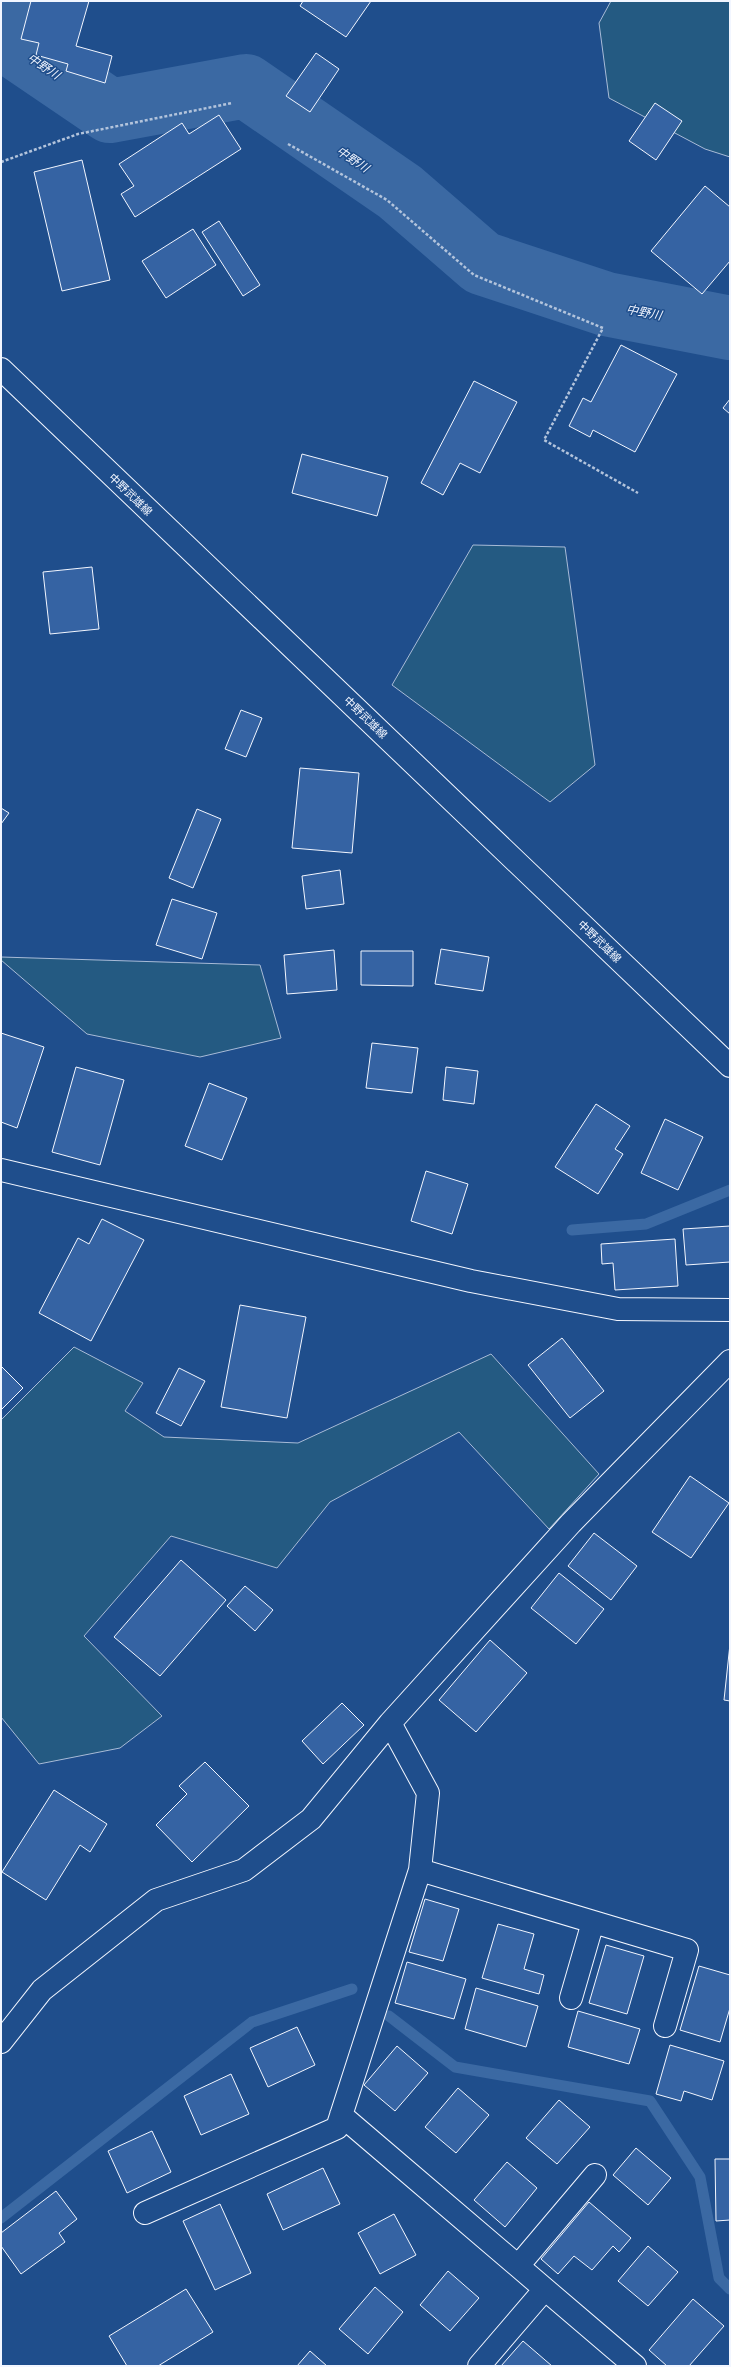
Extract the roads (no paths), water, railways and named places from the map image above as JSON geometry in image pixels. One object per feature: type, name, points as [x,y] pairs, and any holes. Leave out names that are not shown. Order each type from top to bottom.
[{"type":"street","name":"中野武雄線","points":[[1,369],[730,1066]]},
{"type":"street","points":[[1,1170],[479,1282],[618,1309],[730,1310]]},
{"type":"street","points":[[1,2042],[42,1990],[156,1900],[244,1870],[311,1819],[390,1723],[571,1523],[730,1361]]},
{"type":"street","points":[[145,2213],[337,2128],[420,1870],[428,1793],[390,1723]]},
{"type":"street","points":[[420,1870],[687,1950],[664,2026]]},
{"type":"street","points":[[571,1998],[593,1922]]},
{"type":"street","points":[[341,2115],[635,2366]]},
{"type":"street","points":[[518,2266],[595,2175]]},
{"type":"street","points":[[479,2366],[545,2289]]},
{"type":"waterway","name":"中野川","points":[[1,13],[4,39],[110,111],[246,86],[400,192],[482,263],[606,304],[730,328]]},
{"type":"waterway","points":[[572,1230],[646,1224],[730,1190]]},
{"type":"waterway","points":[[1,2218],[252,2022],[352,1989]]},
{"type":"waterway","points":[[389,2016],[455,2067],[650,2101],[700,2177],[719,2278],[730,2289]]}]
